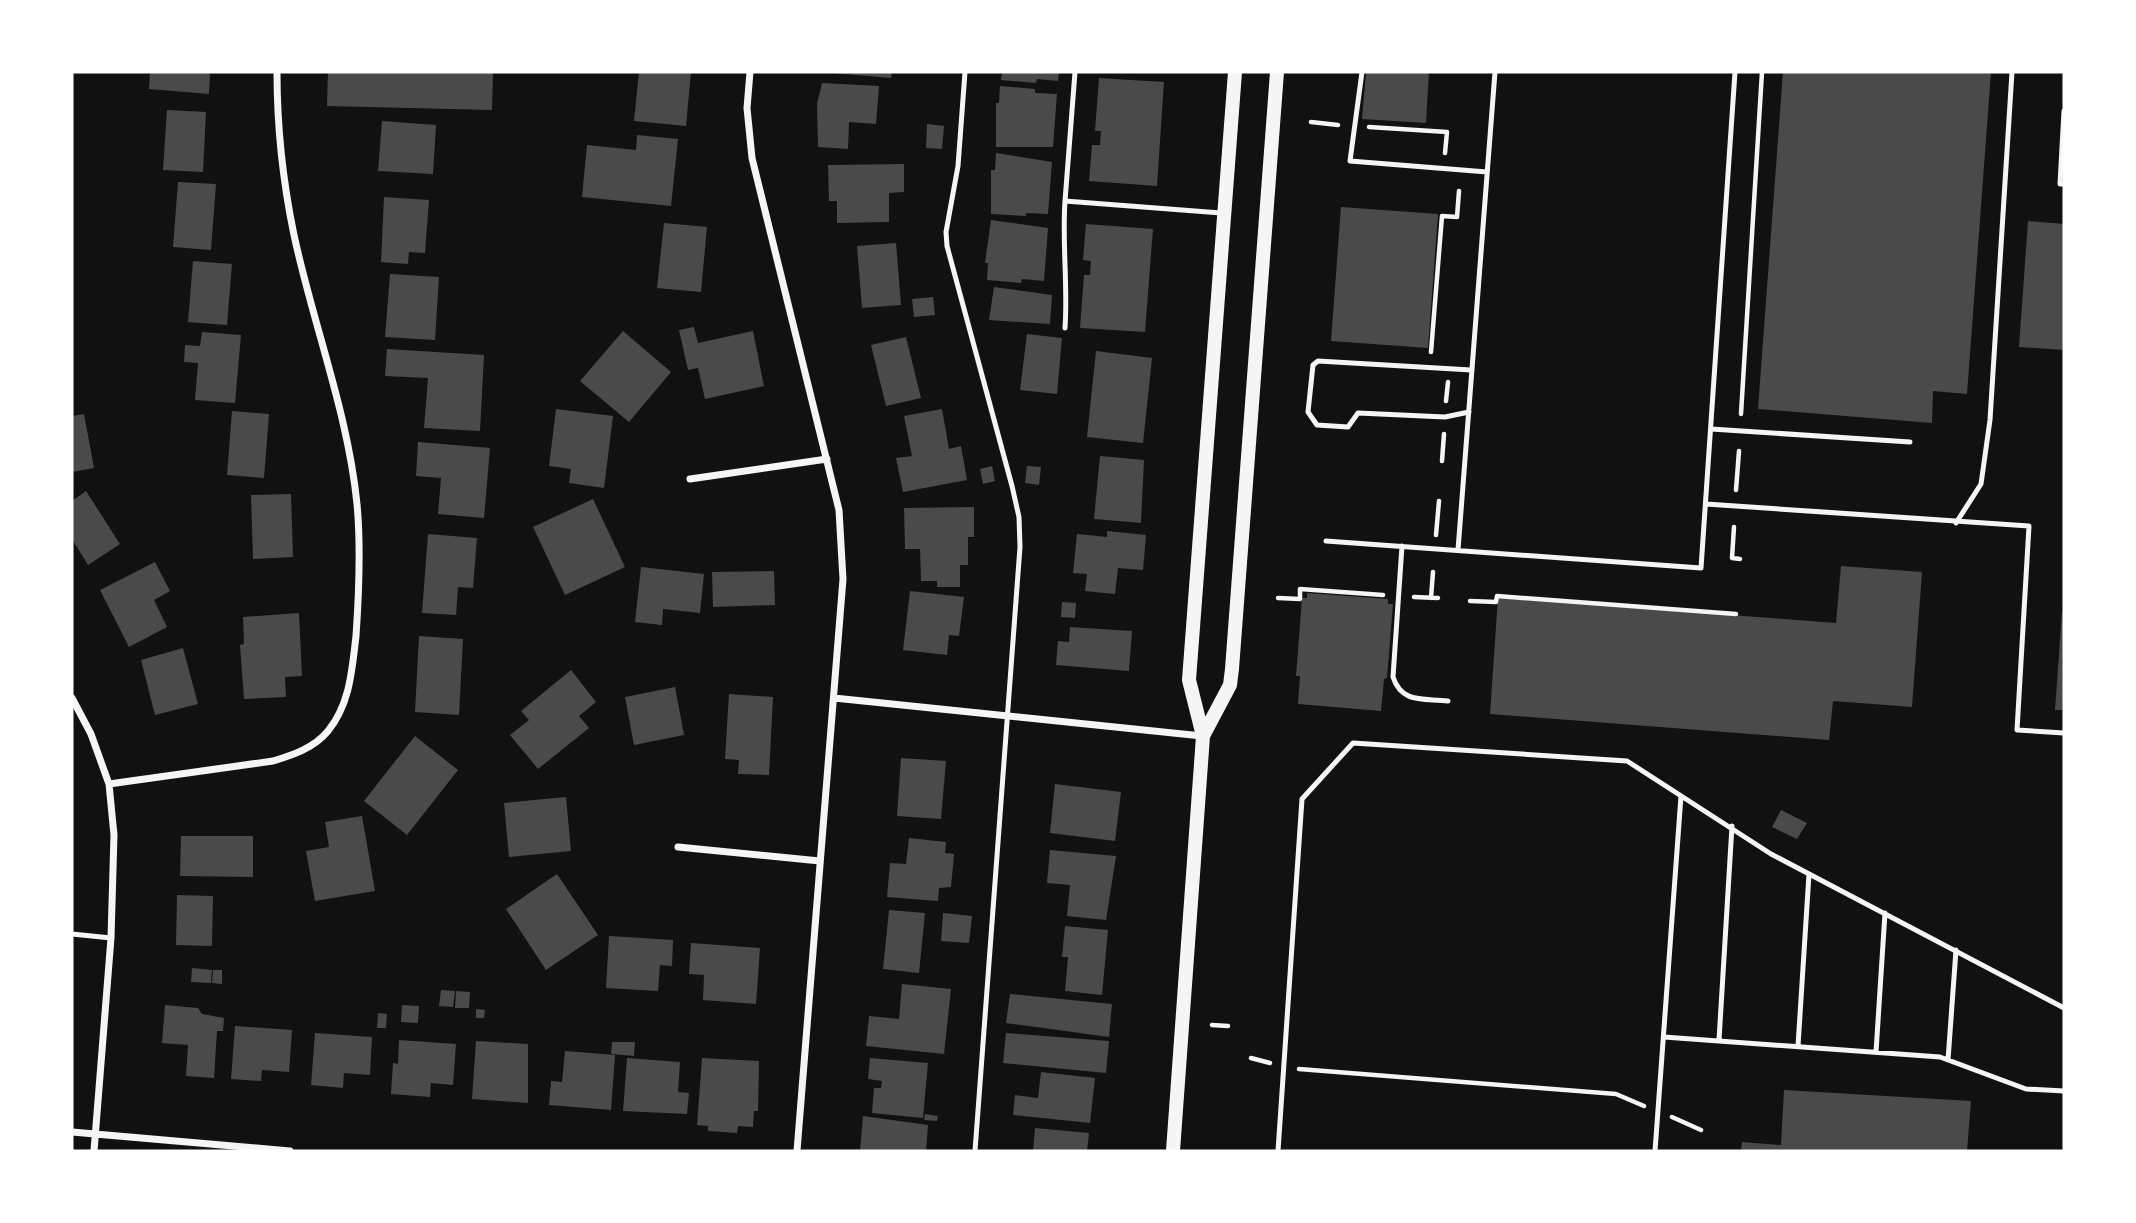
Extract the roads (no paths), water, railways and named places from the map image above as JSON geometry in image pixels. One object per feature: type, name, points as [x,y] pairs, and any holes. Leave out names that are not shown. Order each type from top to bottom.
[{"type":"main road","points":[[1173,1151],[1203,736],[1189,680],[1235,72]]},
{"type":"main road","points":[[1203,736],[1230,685],[1231,677],[1276,72]]},
{"type":"street","points":[[109,784],[260,763],[290,756],[311,746],[327,732],[348,694],[358,613],[357,505],[351,465],[294,235],[279,133],[277,72]]},
{"type":"street","points":[[750,72],[747,108],[752,158],[839,510],[844,579],[797,1151]]},
{"type":"street","points":[[690,479],[827,459]]},
{"type":"street","points":[[72,698],[91,734],[109,784],[114,861],[111,938],[94,1151]]},
{"type":"street","points":[[834,698],[1203,736]]},
{"type":"street","points":[[678,847],[820,861]]},
{"type":"street","points":[[72,1132],[290,1151]]},
{"type":"lane","points":[[965,72],[958,166],[946,232],[1019,517],[1020,547],[1005,715],[975,1151]]},
{"type":"lane","points":[[1065,328],[1067,288],[1062,239],[1074,72]]},
{"type":"lane","points":[[1362,72],[1350,162],[1487,172]]},
{"type":"lane","points":[[1458,550],[1495,72]]},
{"type":"lane","points":[[1326,541],[1701,568],[1735,72]]},
{"type":"lane","points":[[1956,523],[1981,484],[1990,420],[2012,72]]},
{"type":"lane","points":[[2064,111],[2060,184],[2064,184]]},
{"type":"lane","points":[[1065,201],[1224,213]]},
{"type":"lane","points":[[1469,412],[1445,417],[1358,413],[1348,427],[1317,425],[1308,412],[1313,365],[1318,361],[1471,370]]},
{"type":"lane","points":[[1711,429],[1910,442]]},
{"type":"lane","points":[[1706,504],[2029,526],[2017,730],[2064,733]]},
{"type":"lane","points":[[1402,546],[1393,677],[1398,691],[1406,697],[1448,701]]},
{"type":"lane","points":[[1278,1151],[1303,799],[1353,743],[1627,761],[1732,826],[1771,854],[2064,1008]]},
{"type":"lane","points":[[1655,1151],[1681,796]]},
{"type":"lane","points":[[1719,1040],[1732,826]]},
{"type":"lane","points":[[1798,1046],[1809,874]]},
{"type":"lane","points":[[1876,1052],[1885,913]]},
{"type":"lane","points":[[72,934],[111,938]]},
{"type":"lane","points":[[1948,1060],[1956,950]]},
{"type":"lane","points":[[1664,1037],[1876,1052],[1948,1060],[2026,1089],[2064,1091]]}]
